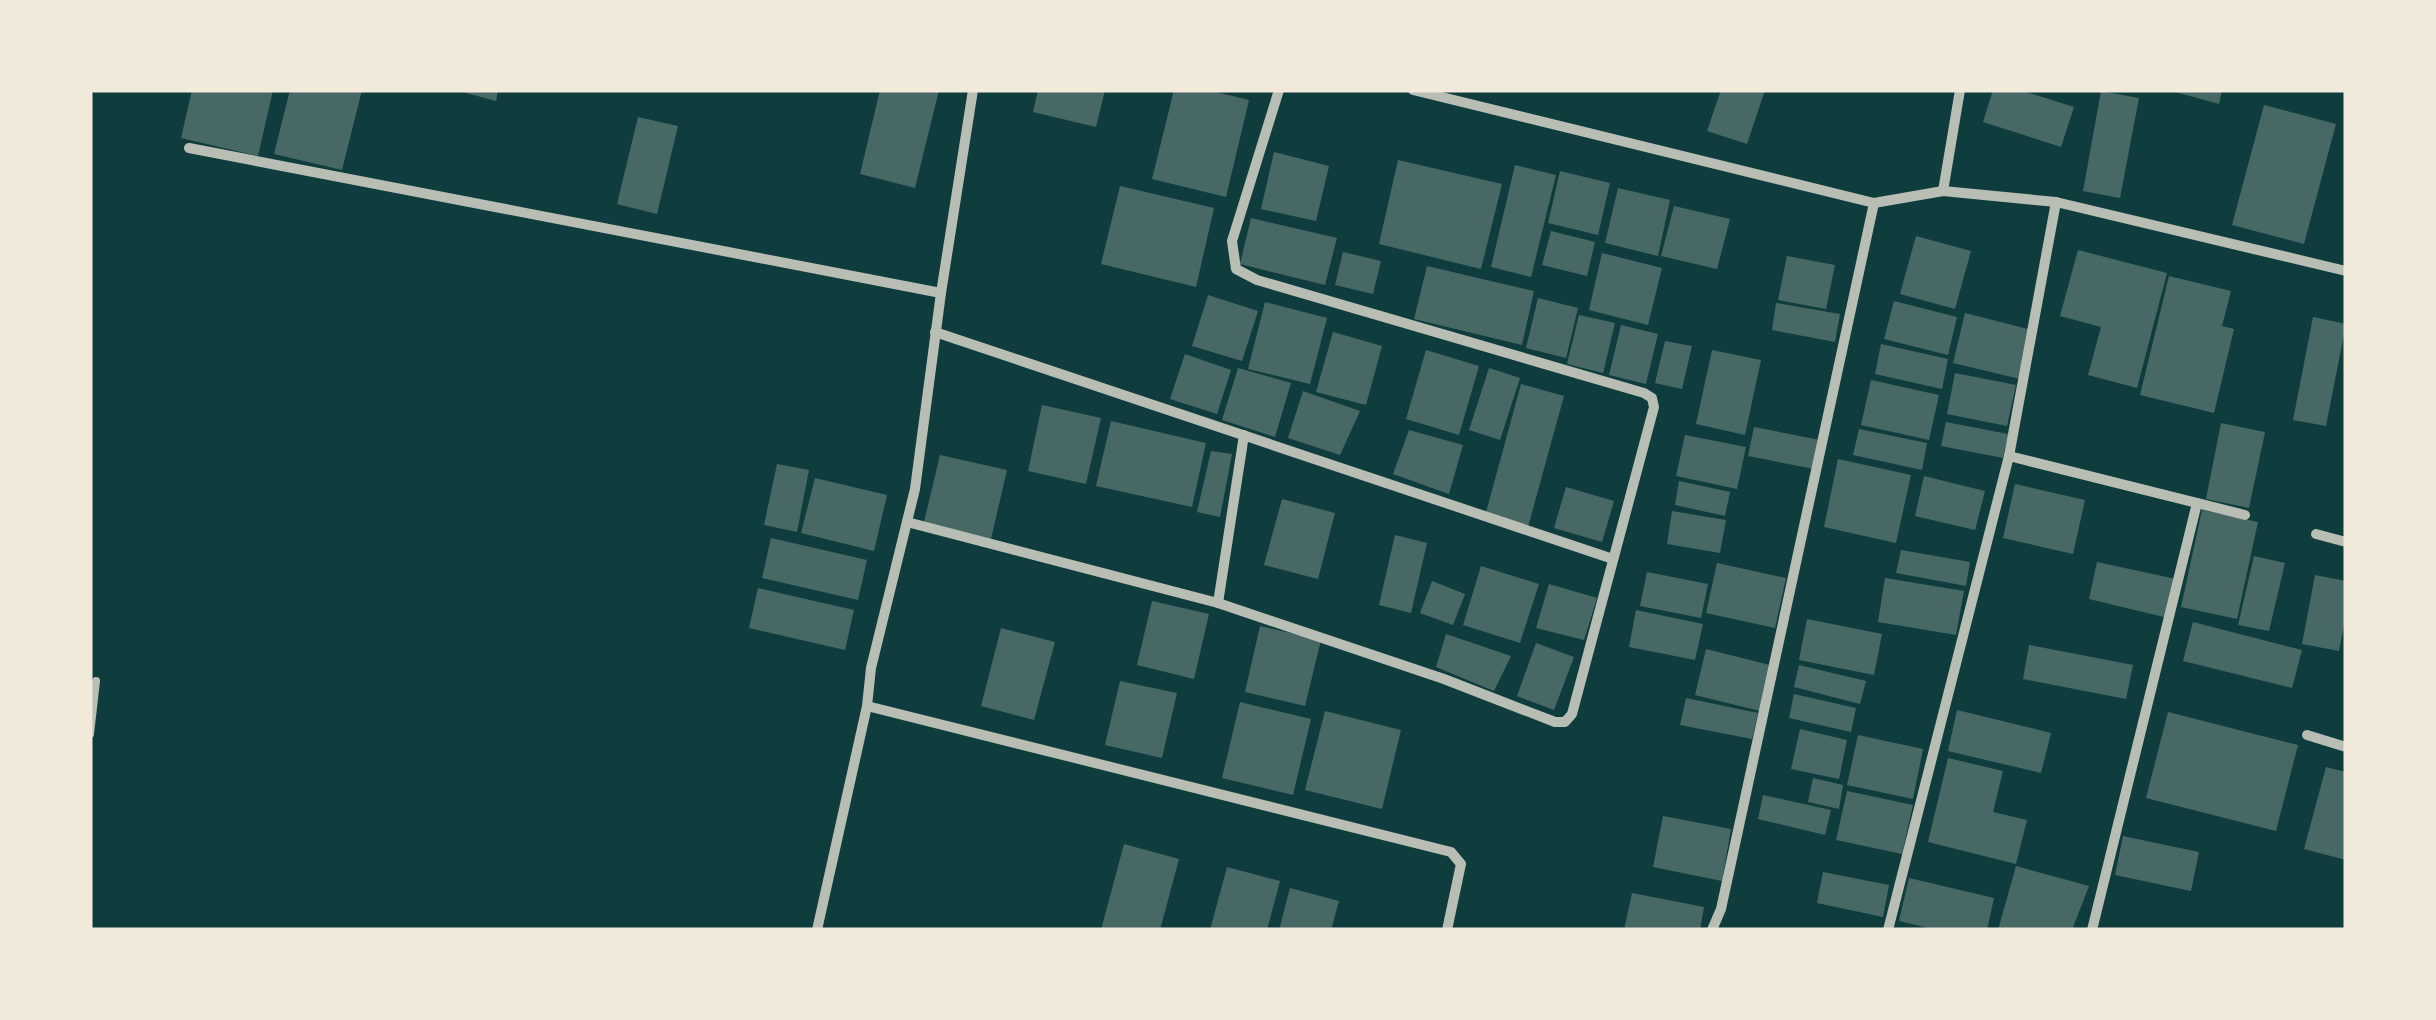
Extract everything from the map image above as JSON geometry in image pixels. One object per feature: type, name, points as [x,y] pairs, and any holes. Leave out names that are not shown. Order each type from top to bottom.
[{"type":"street","points":[[816,930],[867,706],[871,668],[914,489],[973,90]]},
{"type":"street","points":[[907,522],[1218,603],[1444,679],[1554,722],[1565,722],[1572,714],[1654,407],[1652,398],[1626,387],[1257,280],[1236,268],[1232,241],[1278,90]]},
{"type":"street","points":[[1413,90],[1874,203],[1943,190],[2056,202],[2346,271]]},
{"type":"street","points":[[1943,190],[1960,90]]},
{"type":"street","points":[[189,148],[941,293]]},
{"type":"street","points":[[1888,930],[2010,456],[2056,202]]},
{"type":"street","points":[[1712,930],[1722,909],[1874,203]]},
{"type":"street","points":[[935,332],[1613,558]]},
{"type":"street","points":[[1218,603],[1244,435]]},
{"type":"street","points":[[2010,456],[2245,515]]},
{"type":"street","points":[[2092,930],[2197,503]]},
{"type":"street","points":[[2316,534],[2346,542]]},
{"type":"street","points":[[867,706],[1450,852],[1461,864],[1446,930]]},
{"type":"street","points":[[2308,735],[2346,746]]},
{"type":"lane","points":[[90,734],[96,681]]},
{"type":"building","points":[[192,90],[273,90],[258,156],[181,138]]},
{"type":"building","points":[[290,90],[362,90],[342,170],[274,154]]},
{"type":"building","points":[[455,90],[498,90],[496,101]]},
{"type":"building","points":[[880,90],[939,90],[915,188],[860,174]]},
{"type":"building","points":[[1038,90],[1105,90],[1096,127],[1033,112]]},
{"type":"building","points":[[1174,90],[1208,90],[1249,100],[1226,197],[1152,179]]},
{"type":"building","points":[[1721,90],[1765,90],[1747,144],[1707,131]]},
{"type":"building","points":[[1993,90],[2020,90],[2074,107],[2061,147],[1983,122]]},
{"type":"building","points":[[2168,90],[2222,90],[2219,104]]},
{"type":"building","points":[[2101,91],[2139,98],[2120,198],[2083,191]]},
{"type":"building","points":[[2264,105],[2336,124],[2304,244],[2232,225]]},
{"type":"building","points":[[638,117],[678,126],[657,214],[617,204]]},
{"type":"building","points":[[1274,152],[1329,166],[1316,221],[1261,209]]},
{"type":"building","points":[[1398,160],[1502,184],[1481,269],[1379,244]]},
{"type":"building","points":[[1515,165],[1556,175],[1531,277],[1491,267]]},
{"type":"building","points":[[1560,171],[1610,183],[1598,235],[1548,223]]},
{"type":"building","points":[[1120,186],[1214,208],[1196,287],[1101,264]]},
{"type":"building","points":[[1618,188],[1670,200],[1658,256],[1605,243]]},
{"type":"building","points":[[1674,206],[1730,219],[1717,269],[1661,256]]},
{"type":"building","points":[[1251,218],[1337,238],[1325,285],[1240,264]]},
{"type":"building","points":[[1551,231],[1595,242],[1587,276],[1542,265]]},
{"type":"building","points":[[1916,236],[1971,251],[1955,309],[1900,294]]},
{"type":"building","points":[[2078,250],[2167,273],[2137,388],[2088,375],[2101,327],[2060,316]]},
{"type":"building","points":[[1343,252],[1381,261],[1373,294],[1335,285]]},
{"type":"building","points":[[1602,253],[1662,268],[1648,325],[1589,310]]},
{"type":"building","points":[[1787,256],[1835,265],[1826,309],[1778,300]]},
{"type":"building","points":[[1427,266],[1534,291],[1522,345],[1414,319]]},
{"type":"building","points":[[2169,276],[2231,291],[2222,326],[2234,329],[2214,413],[2140,395]]},
{"type":"building","points":[[1208,295],[1258,311],[1242,361],[1192,346]]},
{"type":"building","points":[[1538,298],[1578,308],[1566,358],[1526,348]]},
{"type":"building","points":[[1894,301],[1957,317],[1948,355],[1884,339]]},
{"type":"building","points":[[1265,302],[1327,318],[1310,384],[1248,369]]},
{"type":"building","points":[[1776,303],[1840,314],[1835,342],[1772,330]]},
{"type":"building","points":[[1965,313],[2032,330],[2020,379],[1953,363]]},
{"type":"building","points":[[1579,315],[1615,323],[1603,373],[1567,364]]},
{"type":"building","points":[[2313,317],[2346,324],[2326,426],[2293,420]]},
{"type":"building","points":[[1621,325],[1658,334],[1646,384],[1609,375]]},
{"type":"building","points":[[1333,332],[1382,346],[1366,405],[1316,392]]},
{"type":"building","points":[[1665,341],[1692,346],[1682,389],[1655,383]]},
{"type":"building","points":[[1881,344],[1948,359],[1942,389],[1875,374]]},
{"type":"building","points":[[1426,350],[1479,366],[1459,435],[1406,419]]},
{"type":"building","points":[[1712,350],[1761,360],[1745,435],[1696,424]]},
{"type":"building","points":[[1185,354],[1231,370],[1217,414],[1170,399]]},
{"type":"building","points":[[1238,368],[1291,383],[1275,437],[1222,420]]},
{"type":"building","points":[[1489,368],[1520,378],[1500,440],[1469,430]]},
{"type":"building","points":[[1955,373],[2016,385],[2007,426],[1947,414]]},
{"type":"building","points":[[1871,380],[1939,395],[1929,440],[1861,425]]},
{"type":"building","points":[[1521,384],[1564,396],[1528,527],[1485,516]]},
{"type":"building","points":[[1303,391],[1360,411],[1340,455],[1288,438]]},
{"type":"building","points":[[1042,405],[1101,418],[1086,484],[1028,471]]},
{"type":"building","points":[[1111,421],[1206,443],[1192,507],[1096,486]]},
{"type":"building","points":[[1946,422],[2008,434],[2003,458],[1941,446]]},
{"type":"building","points":[[2221,423],[2265,432],[2249,508],[2206,499]]},
{"type":"building","points":[[1754,427],[1820,440],[1814,469],[1748,456]]},
{"type":"building","points":[[1859,429],[1927,443],[1922,470],[1853,455]]},
{"type":"building","points":[[1409,430],[1463,445],[1449,494],[1393,474]]},
{"type":"building","points":[[1685,435],[1746,447],[1737,489],[1676,476]]},
{"type":"building","points":[[1211,451],[1232,454],[1220,517],[1197,512]]},
{"type":"building","points":[[940,455],[1007,470],[991,539],[924,522]]},
{"type":"building","points":[[1838,459],[1911,475],[1896,543],[1824,527]]},
{"type":"building","points":[[777,464],[809,470],[797,532],[764,525]]},
{"type":"building","points":[[1924,476],[1985,491],[1975,530],[1915,516]]},
{"type":"building","points":[[815,478],[887,495],[874,551],[801,533]]},
{"type":"building","points":[[1679,481],[1730,492],[1725,516],[1675,505]]},
{"type":"building","points":[[2015,484],[2085,500],[2073,554],[2003,538]]},
{"type":"building","points":[[1566,487],[1614,501],[1602,542],[1554,528]]},
{"type":"building","points":[[1282,499],[1335,513],[1318,579],[1264,565]]},
{"type":"building","points":[[2202,510],[2258,522],[2237,619],[2181,607]]},
{"type":"building","points":[[1672,511],[1726,520],[1720,553],[1667,544]]},
{"type":"building","points":[[1395,535],[1427,543],[1411,613],[1379,605]]},
{"type":"building","points":[[771,538],[867,560],[858,600],[762,578]]},
{"type":"building","points":[[1901,550],[1970,562],[1966,586],[1896,573]]},
{"type":"building","points":[[2254,556],[2285,563],[2269,631],[2238,625]]},
{"type":"building","points":[[2097,562],[2176,579],[2168,618],[2089,599]]},
{"type":"building","points":[[1717,563],[1786,578],[1775,628],[1706,613]]},
{"type":"building","points":[[1481,566],[1539,584],[1520,643],[1463,625]]},
{"type":"building","points":[[1647,572],[1708,584],[1701,618],[1640,606]]},
{"type":"building","points":[[2315,575],[2346,581],[2346,614],[2339,651],[2302,644]]},
{"type":"building","points":[[1885,578],[1964,591],[1956,635],[1878,622]]},
{"type":"building","points":[[1432,581],[1465,594],[1453,625],[1420,613]]},
{"type":"building","points":[[1549,584],[1597,598],[1584,640],[1536,628]]},
{"type":"building","points":[[758,588],[854,610],[845,650],[749,628]]},
{"type":"building","points":[[1152,601],[1209,614],[1194,679],[1137,665]]},
{"type":"building","points":[[1636,610],[1703,624],[1695,660],[1629,647]]},
{"type":"building","points":[[1807,619],[1882,634],[1874,675],[1799,660]]},
{"type":"building","points":[[2193,622],[2302,650],[2292,688],[2183,661]]},
{"type":"building","points":[[1260,626],[1321,640],[1305,706],[1245,692]]},
{"type":"building","points":[[1001,628],[1055,642],[1034,720],[981,706]]},
{"type":"building","points":[[1446,634],[1511,656],[1494,691],[1436,667]]},
{"type":"building","points":[[1536,643],[1574,657],[1554,710],[1517,696]]},
{"type":"building","points":[[2029,645],[2133,665],[2126,699],[2023,679]]},
{"type":"building","points":[[1706,649],[1770,665],[1760,711],[1695,695]]},
{"type":"building","points":[[1799,665],[1866,681],[1860,704],[1794,687]]},
{"type":"building","points":[[1120,681],[1177,693],[1162,758],[1105,745]]},
{"type":"building","points":[[1794,694],[1856,708],[1851,732],[1789,718]]},
{"type":"building","points":[[1686,698],[1758,713],[1752,739],[1680,725]]},
{"type":"building","points":[[1240,702],[1311,719],[1293,795],[1222,778]]},
{"type":"building","points":[[1957,710],[2051,733],[2041,773],[1948,751]]},
{"type":"building","points":[[1325,711],[1401,730],[1382,809],[1305,790]]},
{"type":"building","points":[[2168,712],[2298,745],[2276,831],[2146,798]]},
{"type":"building","points":[[1800,729],[1847,740],[1839,779],[1791,769]]},
{"type":"building","points":[[1858,735],[1923,749],[1913,799],[1847,785]]},
{"type":"building","points":[[1948,758],[2003,771],[1993,812],[2027,820],[2016,864],[1928,842]]},
{"type":"building","points":[[2326,767],[2346,772],[2346,860],[2304,849]]},
{"type":"building","points":[[1813,778],[1843,785],[1839,809],[1808,802]]},
{"type":"building","points":[[1847,791],[1913,805],[1902,854],[1836,840]]},
{"type":"building","points":[[1763,795],[1831,810],[1825,835],[1758,819]]},
{"type":"building","points":[[1663,816],[1731,829],[1722,881],[1653,867]]},
{"type":"building","points":[[2123,836],[2199,852],[2191,891],[2115,875]]},
{"type":"building","points":[[1124,844],[1179,859],[1160,930],[1101,930]]},
{"type":"building","points":[[2016,866],[2089,886],[2072,930],[1998,930]]},
{"type":"building","points":[[1227,867],[1280,881],[1267,930],[1210,930]]},
{"type":"building","points":[[1823,872],[1889,885],[1883,917],[1817,903]]},
{"type":"building","points":[[1909,878],[1994,898],[1987,930],[1937,930],[1899,921]]},
{"type":"building","points":[[1290,888],[1339,901],[1331,930],[1279,930]]},
{"type":"building","points":[[1632,893],[1704,907],[1700,930],[1624,930]]}]
